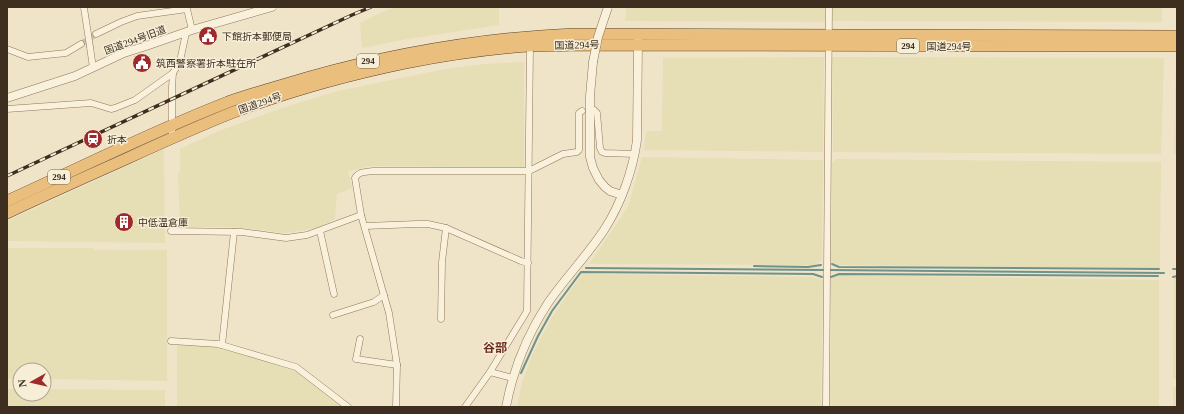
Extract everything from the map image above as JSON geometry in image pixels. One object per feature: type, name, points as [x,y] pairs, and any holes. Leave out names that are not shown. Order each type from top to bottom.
[{"type":"highway","name":"国道294号","points":[[7,201],[172,126],[229,102],[342,68],[404,54],[530,36],[573,34],[638,40]]},
{"type":"highway","name":"国道294号","points":[[7,213],[172,138],[234,112],[345,77],[406,63],[469,52],[530,46],[638,40],[828,40],[1177,36]]},
{"type":"highway","name":"国道294号","points":[[828,40],[1177,46]]},
{"type":"street","name":"国道294号旧道","points":[[7,98],[60,81],[124,53],[189,31],[272,7]]},
{"type":"street","points":[[608,7],[598,37],[593,62],[590,96],[590,157],[593,168],[599,180],[610,191],[622,195]]},
{"type":"street","points":[[826,407],[828,7]]},
{"type":"street","points":[[84,8],[92,68]]},
{"type":"street","points":[[7,109],[91,102],[111,109],[135,100],[173,73],[180,61],[189,31],[187,9],[137,16],[96,34]]},
{"type":"street","points":[[506,407],[512,378],[526,344],[548,303],[604,230],[622,195],[635,154],[637,140],[638,40]]},
{"type":"street","points":[[7,49],[28,57],[66,53],[81,44]]},
{"type":"street","points":[[465,407],[490,372],[527,312],[530,46]]},
{"type":"street","points":[[172,138],[173,73]]},
{"type":"street","points":[[594,110],[597,113],[600,148],[602,152],[605,154],[635,154]]},
{"type":"street","points":[[396,407],[397,365],[390,313],[361,215],[355,178],[362,172],[373,171],[529,171],[563,154],[577,152],[579,150],[579,112],[582,111]]},
{"type":"street","points":[[172,232],[234,232],[286,238],[307,235],[361,215]]},
{"type":"street","points":[[365,226],[428,224],[446,228],[528,263]]},
{"type":"street","points":[[441,319],[442,262],[446,228]]},
{"type":"street","points":[[320,230],[334,294]]},
{"type":"street","points":[[222,345],[234,232]]},
{"type":"street","points":[[332,315],[374,302],[384,295]]},
{"type":"street","points":[[360,339],[356,359],[397,365]]},
{"type":"street","points":[[171,341],[218,344],[296,367],[348,407]]},
{"type":"street","points":[[490,372],[512,378]]},
{"type":"shaded area","points":[[395,7],[499,7],[499,25],[408,39],[362,48],[360,23]]},
{"type":"shaded area","points":[[627,7],[825,7],[825,22],[625,21]]},
{"type":"shaded area","points":[[833,7],[1162,7],[1162,22],[832,21]]},
{"type":"shaded area","points":[[824,57],[823,152],[644,150],[646,131],[662,131],[663,58]]},
{"type":"shaded area","points":[[832,57],[1164,58],[1161,154],[833,152]]},
{"type":"shaded area","points":[[1176,58],[1177,154],[1174,154]]},
{"type":"shaded area","points":[[524,62],[524,167],[372,166],[348,171],[352,188],[337,194],[335,219],[317,228],[285,233],[234,227],[180,227],[178,172],[180,172],[180,149],[219,131],[279,109],[338,91],[445,69],[483,64]]},
{"type":"shaded area","points":[[164,149],[165,243],[7,241],[7,221]]},
{"type":"shaded area","points":[[642,157],[823,160],[822,260],[815,265],[589,264],[628,207]]},
{"type":"shaded area","points":[[837,159],[1161,162],[1160,268],[838,265],[831,262],[832,162]]},
{"type":"shaded area","points":[[7,248],[167,250],[167,381],[52,379],[52,362],[12,362],[12,379],[7,379]]},
{"type":"shaded area","points":[[582,274],[812,277],[823,280],[821,407],[517,407],[522,383],[539,341],[552,317]]},
{"type":"shaded area","points":[[838,275],[1159,280],[1159,407],[830,407],[831,279]]},
{"type":"shaded area","points":[[1174,278],[1177,278],[1177,379],[1173,379]]},
{"type":"shaded area","points":[[177,345],[217,347],[293,369],[342,407],[177,407]]},
{"type":"shaded area","points":[[1173,387],[1177,387],[1177,407],[1173,407]]},
{"type":"shaded area","points":[[7,389],[12,389],[12,402],[52,402],[52,389],[165,390],[165,407],[7,407]]},
{"type":"waterway","points":[[832,264],[839,267],[1159,269]]},
{"type":"waterway","points":[[754,266],[808,267],[821,265]]},
{"type":"waterway","points":[[586,268],[823,270]]},
{"type":"waterway","points":[[829,270],[1164,273]]},
{"type":"waterway","points":[[521,373],[538,336],[552,311],[581,272],[813,274],[822,277]]},
{"type":"waterway","points":[[831,277],[839,274],[1158,276]]},
{"type":"waterway","points":[[1173,277],[1177,276]]},
{"type":"tunnel","points":[[81,44],[96,34]]},
{"type":"railway","points":[[7,176],[371,7]]},
{"type":"place","name":"下館折本郵便局","points":[[208,36]]},
{"type":"place","name":"筑西警察署折本駐在所","points":[[142,63]]},
{"type":"place","name":"折本","points":[[93,139]]},
{"type":"place","name":"中低温倉庫","points":[[124,222]]},
{"type":"district","name":"谷部","points":[[495,348]]}]
